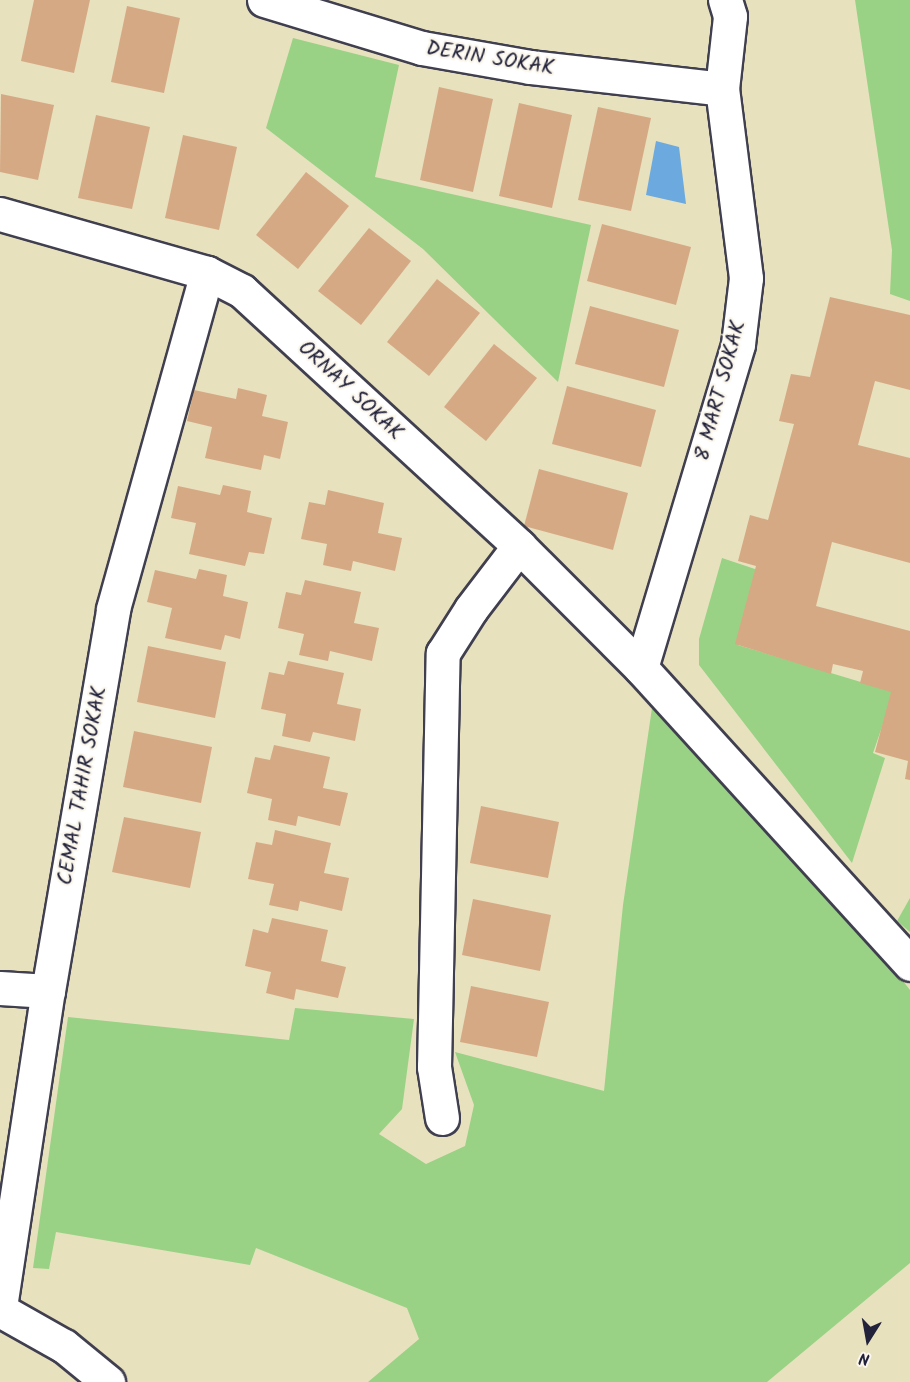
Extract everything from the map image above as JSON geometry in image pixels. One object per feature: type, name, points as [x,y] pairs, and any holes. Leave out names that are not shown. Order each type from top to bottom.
[{"type":"street","name":"DERIN SOKAK","points":[[264,0],[422,48],[530,67],[722,89]]},
{"type":"street","name":"8 MART SOKAK","points":[[641,668],[738,344],[746,278],[722,89],[730,16],[725,0]]},
{"type":"street","name":"ORNAY SOKAK","points":[[0,214],[207,273],[243,291],[519,546],[641,668],[910,964]]},
{"type":"street","name":"CEMAL TAHIR SOKAK","points":[[0,1309],[48,991],[113,609],[207,273]]},
{"type":"street","points":[[442,1118],[434,1067],[443,653],[471,609],[519,546]]},
{"type":"street","points":[[0,988],[48,991]]},
{"type":"street","points":[[0,1309],[64,1346],[108,1382]]},
{"type":"green space","points":[[855,0],[910,0],[910,301],[890,294],[892,250]]},
{"type":"green space","points":[[293,38],[399,65],[375,177],[591,225],[558,382],[423,249],[266,128]]},
{"type":"green space","points":[[722,558],[758,570],[738,645],[894,692],[873,753],[885,758],[852,863],[699,665],[699,639]]},
{"type":"green space","points":[[665,702],[696,719],[910,990],[910,1263],[767,1382],[368,1382],[419,1339],[407,1308],[256,1248],[250,1265],[56,1232],[49,1269],[33,1268],[68,1017],[289,1040],[295,1008],[414,1019],[402,1109],[379,1134],[426,1164],[465,1146],[474,1105],[455,1052],[604,1091],[623,905],[652,708]]},
{"type":"green space","points":[[910,898],[910,932],[897,921]]},
{"type":"water","points":[[656,141],[679,147],[686,204],[646,195]]},
{"type":"building","points":[[34,0],[90,0],[74,73],[21,61]]},
{"type":"building","points":[[127,6],[180,18],[164,93],[111,82]]},
{"type":"building","points":[[439,87],[493,99],[473,192],[420,180]]},
{"type":"building","points":[[1,94],[54,105],[38,180],[0,172]]},
{"type":"building","points":[[519,103],[572,115],[552,208],[499,196]]},
{"type":"building","points":[[598,107],[651,118],[631,211],[578,200]]},
{"type":"building","points":[[96,115],[150,127],[132,209],[78,198]]},
{"type":"building","points":[[183,135],[237,147],[219,230],[165,218]]},
{"type":"building","points":[[306,172],[349,206],[298,269],[256,235]]},
{"type":"building","points":[[602,224],[691,247],[676,305],[587,281]]},
{"type":"building","points":[[369,228],[411,261],[361,325],[318,291]]},
{"type":"building","points":[[437,279],[480,313],[429,376],[387,342]]},
{"type":"building","points":[[830,297],[910,315],[910,390],[875,381],[858,445],[910,458],[910,563],[832,542],[816,606],[910,631],[910,780],[905,779],[908,761],[875,752],[891,692],[860,683],[863,671],[833,664],[831,674],[735,644],[756,566],[738,561],[750,515],[768,520],[794,424],[779,421],[791,374],[810,377]]},
{"type":"building","points":[[590,306],[679,330],[664,387],[575,364]]},
{"type":"building","points":[[494,344],[537,378],[486,441],[444,407]]},
{"type":"building","points":[[567,386],[656,410],[641,467],[552,444]]},
{"type":"building","points":[[238,388],[267,395],[262,416],[288,422],[280,459],[264,455],[261,470],[205,458],[212,427],[187,421],[194,390],[236,399]]},
{"type":"building","points":[[539,469],[628,493],[613,550],[524,526]]},
{"type":"building","points":[[223,485],[251,491],[247,512],[272,518],[264,554],[249,552],[245,566],[189,554],[196,523],[171,518],[178,486],[220,495]]},
{"type":"building","points":[[328,490],[384,503],[378,533],[402,538],[395,571],[353,561],[351,571],[323,565],[327,544],[301,539],[309,502],[325,505]]},
{"type":"building","points":[[199,569],[227,575],[223,596],[248,602],[240,639],[225,635],[221,650],[165,638],[172,608],[147,602],[155,570],[196,579]]},
{"type":"building","points":[[305,580],[361,592],[354,623],[379,628],[372,661],[330,651],[328,661],[299,655],[304,634],[278,628],[286,592],[301,595]]},
{"type":"building","points":[[148,646],[226,662],[215,718],[137,702]]},
{"type":"building","points":[[288,661],[344,673],[337,704],[361,709],[355,741],[313,732],[310,742],[282,736],[286,714],[261,709],[269,672],[284,675]]},
{"type":"building","points":[[134,731],[212,747],[201,803],[123,787]]},
{"type":"building","points":[[274,745],[330,757],[323,788],[348,793],[340,826],[298,816],[296,826],[268,820],[272,799],[247,793],[255,757],[270,760]]},
{"type":"building","points":[[481,806],[559,822],[548,878],[470,863]]},
{"type":"building","points":[[124,817],[201,832],[190,888],[112,872]]},
{"type":"building","points":[[275,830],[331,843],[324,873],[349,878],[342,911],[300,901],[298,911],[269,905],[274,884],[248,879],[256,842],[272,845]]},
{"type":"building","points":[[473,899],[551,915],[540,971],[462,955]]},
{"type":"building","points":[[272,918],[328,930],[321,961],[346,967],[338,998],[296,989],[294,1000],[266,993],[271,972],[245,966],[253,929],[268,933]]},
{"type":"building","points":[[471,986],[549,1002],[537,1057],[460,1042]]}]
